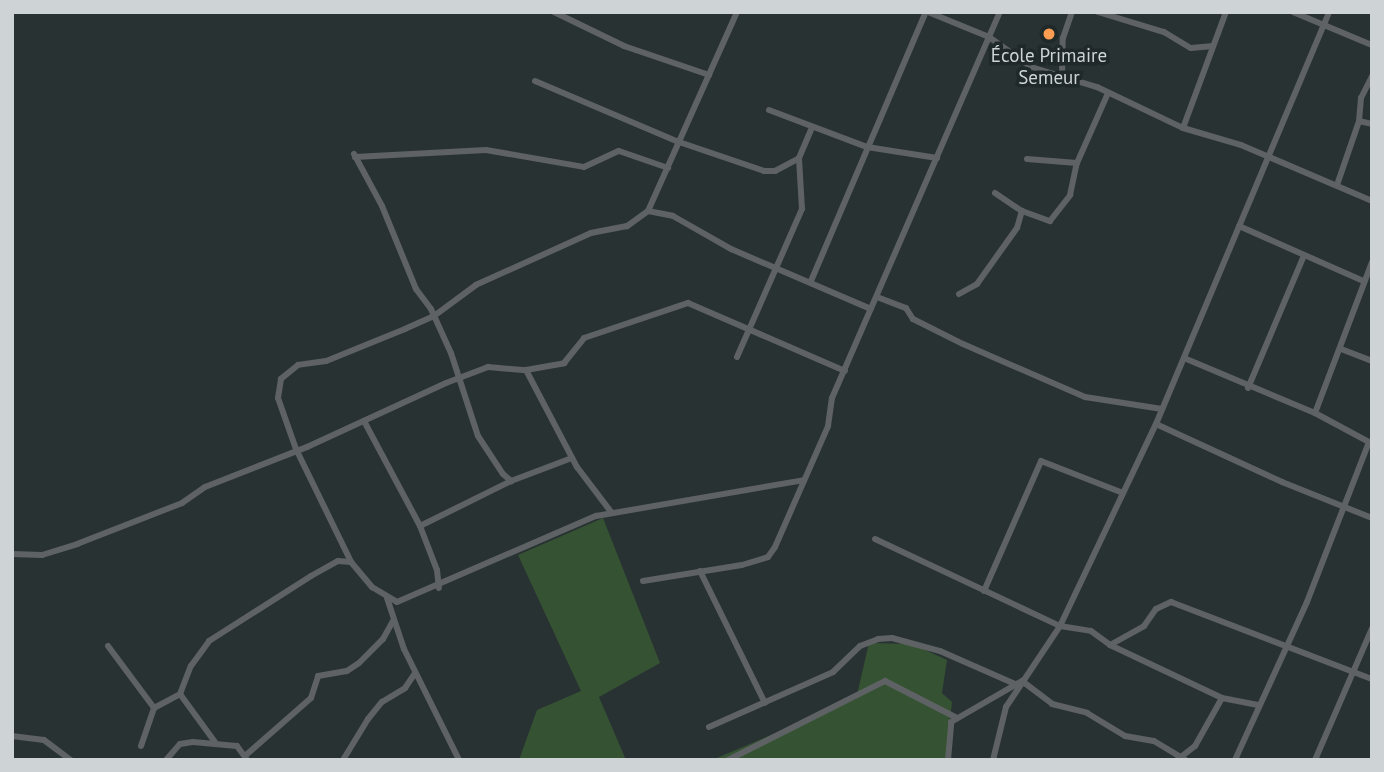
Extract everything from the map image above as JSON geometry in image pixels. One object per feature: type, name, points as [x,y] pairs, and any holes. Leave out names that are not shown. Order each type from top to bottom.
[{"type":"street","points":[[554,12],[624,46],[709,75]]},
{"type":"street","points":[[737,12],[648,211],[627,226],[591,233],[476,285],[434,316],[326,361],[288,370],[281,379],[278,398],[296,449],[351,562],[387,598],[397,602],[439,588],[611,512],[804,480]]},
{"type":"street","points":[[811,281],[927,12],[989,37],[1031,67],[1108,93],[1183,128],[1268,157],[1372,201]]},
{"type":"street","points":[[643,581],[768,557],[804,480],[845,370],[1000,12]]},
{"type":"street","points":[[1062,77],[1063,38],[1072,12]]},
{"type":"street","points":[[1098,12],[1164,32],[1191,48],[1213,47]]},
{"type":"street","points":[[1183,128],[1226,12]]},
{"type":"street","points":[[1293,12],[1323,27],[1372,45]]},
{"type":"street","points":[[993,760],[1006,707],[1019,682],[1060,625],[1156,424],[1328,12]]},
{"type":"street","points":[[1337,185],[1359,121],[1361,98],[1372,76]]},
{"type":"street","points":[[535,81],[679,142],[764,171],[775,171],[799,158]]},
{"type":"street","points":[[995,193],[1045,222],[1056,218],[1070,195],[1077,163],[1108,93]]},
{"type":"street","points":[[769,110],[867,147],[937,158]]},
{"type":"street","points":[[1359,121],[1372,124]]},
{"type":"street","points":[[737,357],[751,332],[802,209],[799,158],[812,127]]},
{"type":"street","points":[[510,481],[478,436],[460,378],[434,316],[416,289],[382,206],[355,156],[486,150],[584,167],[619,151],[668,168]]},
{"type":"street","points":[[1027,159],[1077,163]]},
{"type":"street","points":[[648,211],[673,216],[730,249],[778,266],[871,309]]},
{"type":"street","points":[[959,294],[977,284],[1017,228],[1023,211]]},
{"type":"street","points":[[1239,226],[1303,258],[1363,281]]},
{"type":"street","points":[[1248,388],[1303,258]]},
{"type":"street","points":[[1315,413],[1372,262]]},
{"type":"street","points":[[877,297],[906,308],[913,318],[963,344],[1085,397],[1162,409]]},
{"type":"street","points":[[12,554],[42,555],[182,503],[205,487],[488,368],[526,370],[564,363],[584,338],[688,303],[845,370]]},
{"type":"street","points":[[1341,349],[1372,362]]},
{"type":"street","points":[[1184,358],[1248,388],[1315,413],[1369,442],[1289,646],[1235,760]]},
{"type":"street","points":[[526,370],[572,458],[611,512]]},
{"type":"street","points":[[364,421],[420,526],[437,570],[439,588]]},
{"type":"street","points":[[1156,424],[1372,518]]},
{"type":"street","points":[[420,526],[510,481],[572,458]]},
{"type":"street","points":[[984,591],[1030,475],[1041,461],[1123,493]]},
{"type":"street","points":[[875,539],[1060,625],[1091,631],[1110,645],[1222,698],[1259,705]]},
{"type":"street","points":[[142,746],[154,708],[180,694],[191,666],[209,641],[310,576],[338,561],[351,562]]},
{"type":"street","points":[[700,571],[765,703]]},
{"type":"street","points":[[387,598],[393,621],[415,673],[459,760]]},
{"type":"street","points":[[1110,645],[1144,626],[1156,609],[1171,602],[1372,679]]},
{"type":"street","points":[[166,760],[180,744],[215,742],[237,746],[246,758],[311,698],[318,676],[347,671],[359,663],[383,639],[393,621]]},
{"type":"street","points":[[1315,760],[1372,628]]},
{"type":"street","points":[[709,727],[833,672],[860,646],[892,638],[940,651],[1019,682],[1052,704],[1087,713],[1125,736],[1154,741],[1182,759],[1195,746],[1222,698]]},
{"type":"street","points":[[1363,646],[1372,642]]},
{"type":"street","points":[[108,646],[154,708]]},
{"type":"street","points":[[343,760],[368,719],[382,702],[405,688],[415,673]]},
{"type":"street","points":[[728,760],[885,681],[957,718]]},
{"type":"street","points":[[948,760],[951,722],[1019,682]]},
{"type":"street","points":[[180,694],[215,742]]},
{"type":"street","points":[[12,736],[44,740],[71,760]]},
{"type":"green space","points":[[603,518],[660,663],[599,697],[626,760],[519,760],[537,710],[581,691],[518,555]]},
{"type":"green space","points":[[869,643],[912,644],[947,660],[942,693],[952,702],[946,754],[952,760],[712,760],[856,699]]},
{"type":"place","name":"École Primaire Semeur","points":[[1049,34]]}]
